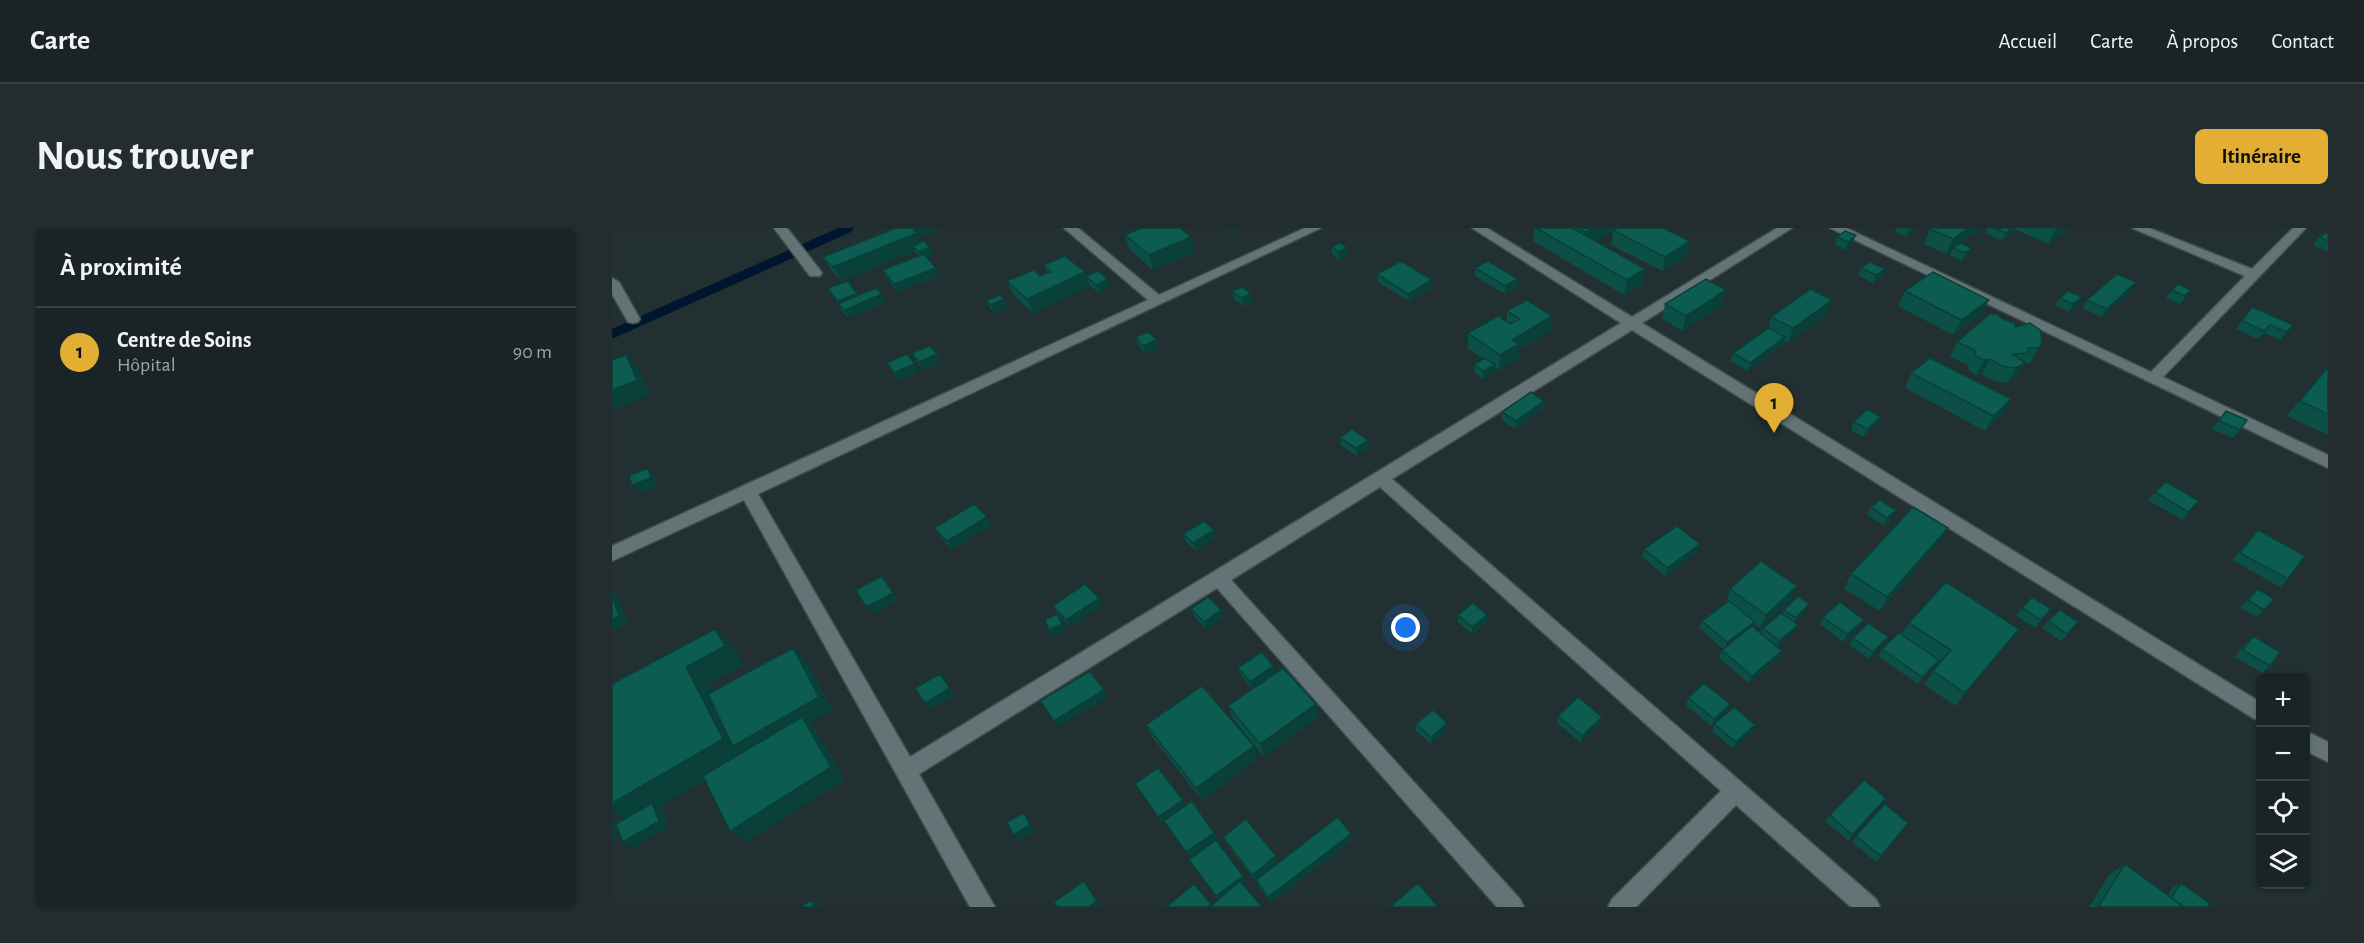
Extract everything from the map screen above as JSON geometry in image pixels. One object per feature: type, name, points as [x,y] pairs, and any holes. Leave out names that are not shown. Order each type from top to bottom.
[{"type":"street","points":[[780,228],[815,273]]},
{"type":"street","points":[[1070,228],[1158,301]]},
{"type":"street","points":[[612,554],[1315,228]]},
{"type":"street","points":[[1478,228],[2256,710]]},
{"type":"street","points":[[906,771],[1786,228]]},
{"type":"street","points":[[1836,228],[2328,462]]},
{"type":"street","points":[[2138,228],[2254,275]]},
{"type":"street","points":[[2153,378],[2300,228]]},
{"type":"street","points":[[612,282],[633,320]]},
{"type":"street","points":[[1380,478],[1868,907]]},
{"type":"street","points":[[748,491],[983,907]]},
{"type":"street","points":[[1219,578],[1512,907]]},
{"type":"street","points":[[2310,742],[2328,753]]},
{"type":"street","points":[[1620,907],[1737,791]]},
{"type":"building","points":[[896,228],[911,228],[917,233],[833,267],[823,257]]},
{"type":"building","points":[[1141,228],[1180,228],[1191,237],[1149,255],[1125,235]]},
{"type":"building","points":[[1536,228],[1572,228],[1645,269],[1627,280]]},
{"type":"building","points":[[1577,228],[1593,228],[1585,232]]},
{"type":"building","points":[[1616,228],[1663,228],[1690,241],[1665,257],[1613,230]]},
{"type":"building","points":[[1968,228],[1953,239],[1930,229]]},
{"type":"building","points":[[1995,228],[2012,228],[2006,233]]},
{"type":"building","points":[[1845,231],[1856,235],[1848,242],[1837,237]]},
{"type":"building","points":[[2328,232],[2328,241],[2319,237]]},
{"type":"building","points":[[924,241],[930,247],[919,252],[913,246]]},
{"type":"building","points":[[1340,243],[1347,248],[1338,252],[1332,246]]},
{"type":"building","points":[[1960,243],[1972,248],[1965,253],[1953,248]]},
{"type":"building","points":[[924,254],[936,268],[894,284],[882,270]]},
{"type":"building","points":[[1065,256],[1085,272],[1027,299],[1007,281],[1034,270],[1040,276],[1051,272],[1044,265]]},
{"type":"building","points":[[1401,261],[1432,280],[1408,294],[1377,274]]},
{"type":"building","points":[[1488,261],[1518,279],[1505,286],[1475,268]]},
{"type":"building","points":[[1870,262],[1885,269],[1876,275],[1861,268]]},
{"type":"building","points":[[1098,271],[1108,279],[1096,285],[1086,276]]},
{"type":"building","points":[[1933,272],[1989,300],[1961,320],[1905,291]]},
{"type":"building","points":[[2117,274],[2136,282],[2107,309],[2087,300]]},
{"type":"building","points":[[1706,279],[1726,290],[1686,316],[1665,304]]},
{"type":"building","points":[[848,281],[857,294],[837,301],[828,288]]},
{"type":"building","points":[[2178,284],[2191,290],[2185,296],[2172,290]]},
{"type":"building","points":[[1242,287],[1251,294],[1241,298],[1232,291]]},
{"type":"building","points":[[876,288],[882,294],[845,310],[838,304]]},
{"type":"building","points":[[1811,289],[1832,300],[1793,328],[1771,317]]},
{"type":"building","points":[[2068,291],[2082,297],[2073,304],[2060,298]]},
{"type":"building","points":[[999,295],[1004,299],[991,305],[986,301]]},
{"type":"building","points":[[1527,300],[1552,316],[1512,340],[1519,344],[1500,355],[1468,333],[1498,316],[1510,324],[1520,319],[1507,311]]},
{"type":"building","points":[[2252,307],[2293,325],[2287,332],[2270,325],[2264,331],[2242,321]]},
{"type":"building","points":[[1990,314],[1997,314],[2015,323],[2015,327],[2030,323],[2040,330],[2042,342],[2039,348],[2028,348],[2028,353],[2012,354],[2025,363],[2016,368],[2002,366],[1990,359],[1984,360],[1976,356],[1975,350],[1957,342]]},
{"type":"building","points":[[1769,328],[1785,337],[1750,363],[1733,353]]},
{"type":"building","points":[[1149,332],[1156,340],[1143,346],[1136,337]]},
{"type":"building","points":[[930,346],[937,354],[919,362],[912,353]]},
{"type":"building","points":[[907,354],[915,364],[894,373],[887,363]]},
{"type":"building","points":[[626,355],[637,380],[612,390],[612,360]]},
{"type":"building","points":[[1485,358],[1495,365],[1483,371],[1474,364]]},
{"type":"building","points":[[1930,358],[2011,399],[1994,416],[1911,373]]},
{"type":"building","points":[[2328,367],[2328,414],[2300,401]]},
{"type":"building","points":[[1531,392],[1544,401],[1516,421],[1502,412]]},
{"type":"building","points":[[1867,409],[1881,417],[1867,429],[1854,422]]},
{"type":"building","points":[[2226,411],[2247,420],[2240,430],[2219,421]]},
{"type":"building","points":[[1352,429],[1368,440],[1356,448],[1340,438]]},
{"type":"building","points":[[648,468],[651,478],[632,485],[629,476]]},
{"type":"building","points":[[2166,482],[2199,501],[2188,512],[2155,492]]},
{"type":"building","points":[[1880,500],[1896,510],[1887,518],[1871,507]]},
{"type":"building","points":[[974,504],[987,517],[947,541],[934,528]]},
{"type":"building","points":[[1913,507],[1948,528],[1887,597],[1851,574]]},
{"type":"building","points":[[1204,521],[1214,530],[1193,543],[1183,534]]},
{"type":"building","points":[[1677,526],[1700,544],[1667,568],[1644,549]]},
{"type":"building","points":[[2258,530],[2305,556],[2288,579],[2240,553]]},
{"type":"building","points":[[1761,561],[1797,586],[1766,615],[1730,589]]},
{"type":"building","points":[[882,576],[893,593],[866,607],[856,590]]},
{"type":"building","points":[[1946,582],[2019,629],[1965,693],[1933,671],[1951,650],[1909,623]]},
{"type":"building","points":[[1085,584],[1099,598],[1066,620],[1053,606]]},
{"type":"building","points":[[2258,589],[2274,599],[2264,610],[2248,600]]},
{"type":"building","points":[[612,596],[619,616],[612,619]]},
{"type":"building","points":[[1798,596],[1809,604],[1796,618],[1784,610]]},
{"type":"building","points":[[1208,597],[1221,610],[1204,622],[1191,609]]},
{"type":"building","points":[[2032,597],[2051,609],[2041,620],[2022,608]]},
{"type":"building","points":[[1729,601],[1755,622],[1727,642],[1702,621]]},
{"type":"building","points":[[1840,602],[1864,620],[1847,634],[1823,617]]},
{"type":"building","points":[[1473,603],[1487,615],[1472,627],[1458,615]]},
{"type":"building","points":[[2060,610],[2078,622],[2067,634],[2048,621]]},
{"type":"building","points":[[1781,613],[1798,625],[1779,641],[1763,628]]},
{"type":"building","points":[[1057,614],[1062,624],[1049,630],[1045,620]]},
{"type":"building","points":[[1868,623],[1888,637],[1873,652],[1853,638]]},
{"type":"building","points":[[1752,626],[1782,651],[1752,676],[1722,650]]},
{"type":"building","points":[[715,629],[725,646],[686,667],[723,739],[612,803],[612,684]]},
{"type":"building","points":[[1899,633],[1939,660],[1922,677],[1882,649]]},
{"type":"building","points":[[2253,636],[2280,652],[2270,666],[2243,650]]},
{"type":"building","points":[[793,648],[819,697],[733,746],[708,694]]},
{"type":"building","points":[[1262,652],[1273,666],[1250,682],[1238,668]]},
{"type":"building","points":[[1283,668],[1316,704],[1260,744],[1228,706]]},
{"type":"building","points":[[1090,671],[1104,690],[1054,721],[1040,701]]},
{"type":"building","points":[[940,674],[950,688],[925,703],[915,688]]},
{"type":"building","points":[[1704,683],[1730,704],[1714,719],[1688,698]]},
{"type":"building","points":[[1202,686],[1254,746],[1196,788],[1146,725]]},
{"type":"building","points":[[1578,697],[1602,717],[1582,736],[1558,716]]},
{"type":"building","points":[[1734,707],[1755,725],[1736,742],[1714,724]]},
{"type":"building","points":[[1433,710],[1447,723],[1431,738],[1416,724]]},
{"type":"building","points":[[802,717],[831,767],[730,831],[703,776]]},
{"type":"building","points":[[1158,768],[1183,800],[1158,817],[1135,784]]},
{"type":"building","points":[[1864,780],[1886,798],[1852,835],[1830,815]]},
{"type":"building","points":[[1192,801],[1214,833],[1186,852],[1164,821]]},
{"type":"building","points":[[652,803],[659,821],[623,842],[616,824]]},
{"type":"building","points":[[1885,804],[1908,823],[1881,856],[1856,836]]},
{"type":"building","points":[[1024,813],[1030,825],[1013,835],[1007,822]]},
{"type":"building","points":[[1338,817],[1351,834],[1268,897],[1256,880]]},
{"type":"building","points":[[1246,819],[1276,856],[1252,875],[1223,837]]},
{"type":"building","points":[[1216,840],[1243,876],[1216,896],[1189,860]]},
{"type":"building","points":[[2125,864],[2184,907],[2098,907]]},
{"type":"building","points":[[1084,881],[1097,901],[1089,907],[1057,907],[1054,902]]},
{"type":"building","points":[[1240,881],[1262,907],[1210,907]]},
{"type":"building","points":[[1418,883],[1438,907],[1390,907]]},
{"type":"building","points":[[2181,883],[2210,904],[2208,907],[2184,907],[2171,898]]},
{"type":"building","points":[[1194,884],[1211,904],[1208,907],[1166,907]]},
{"type":"building","points":[[811,900],[814,907],[800,907]]},
{"type":"waterway","points":[[612,334],[849,228]]},
{"type":"place","name":"Centre de Soins","points":[[1774,433]]}]
